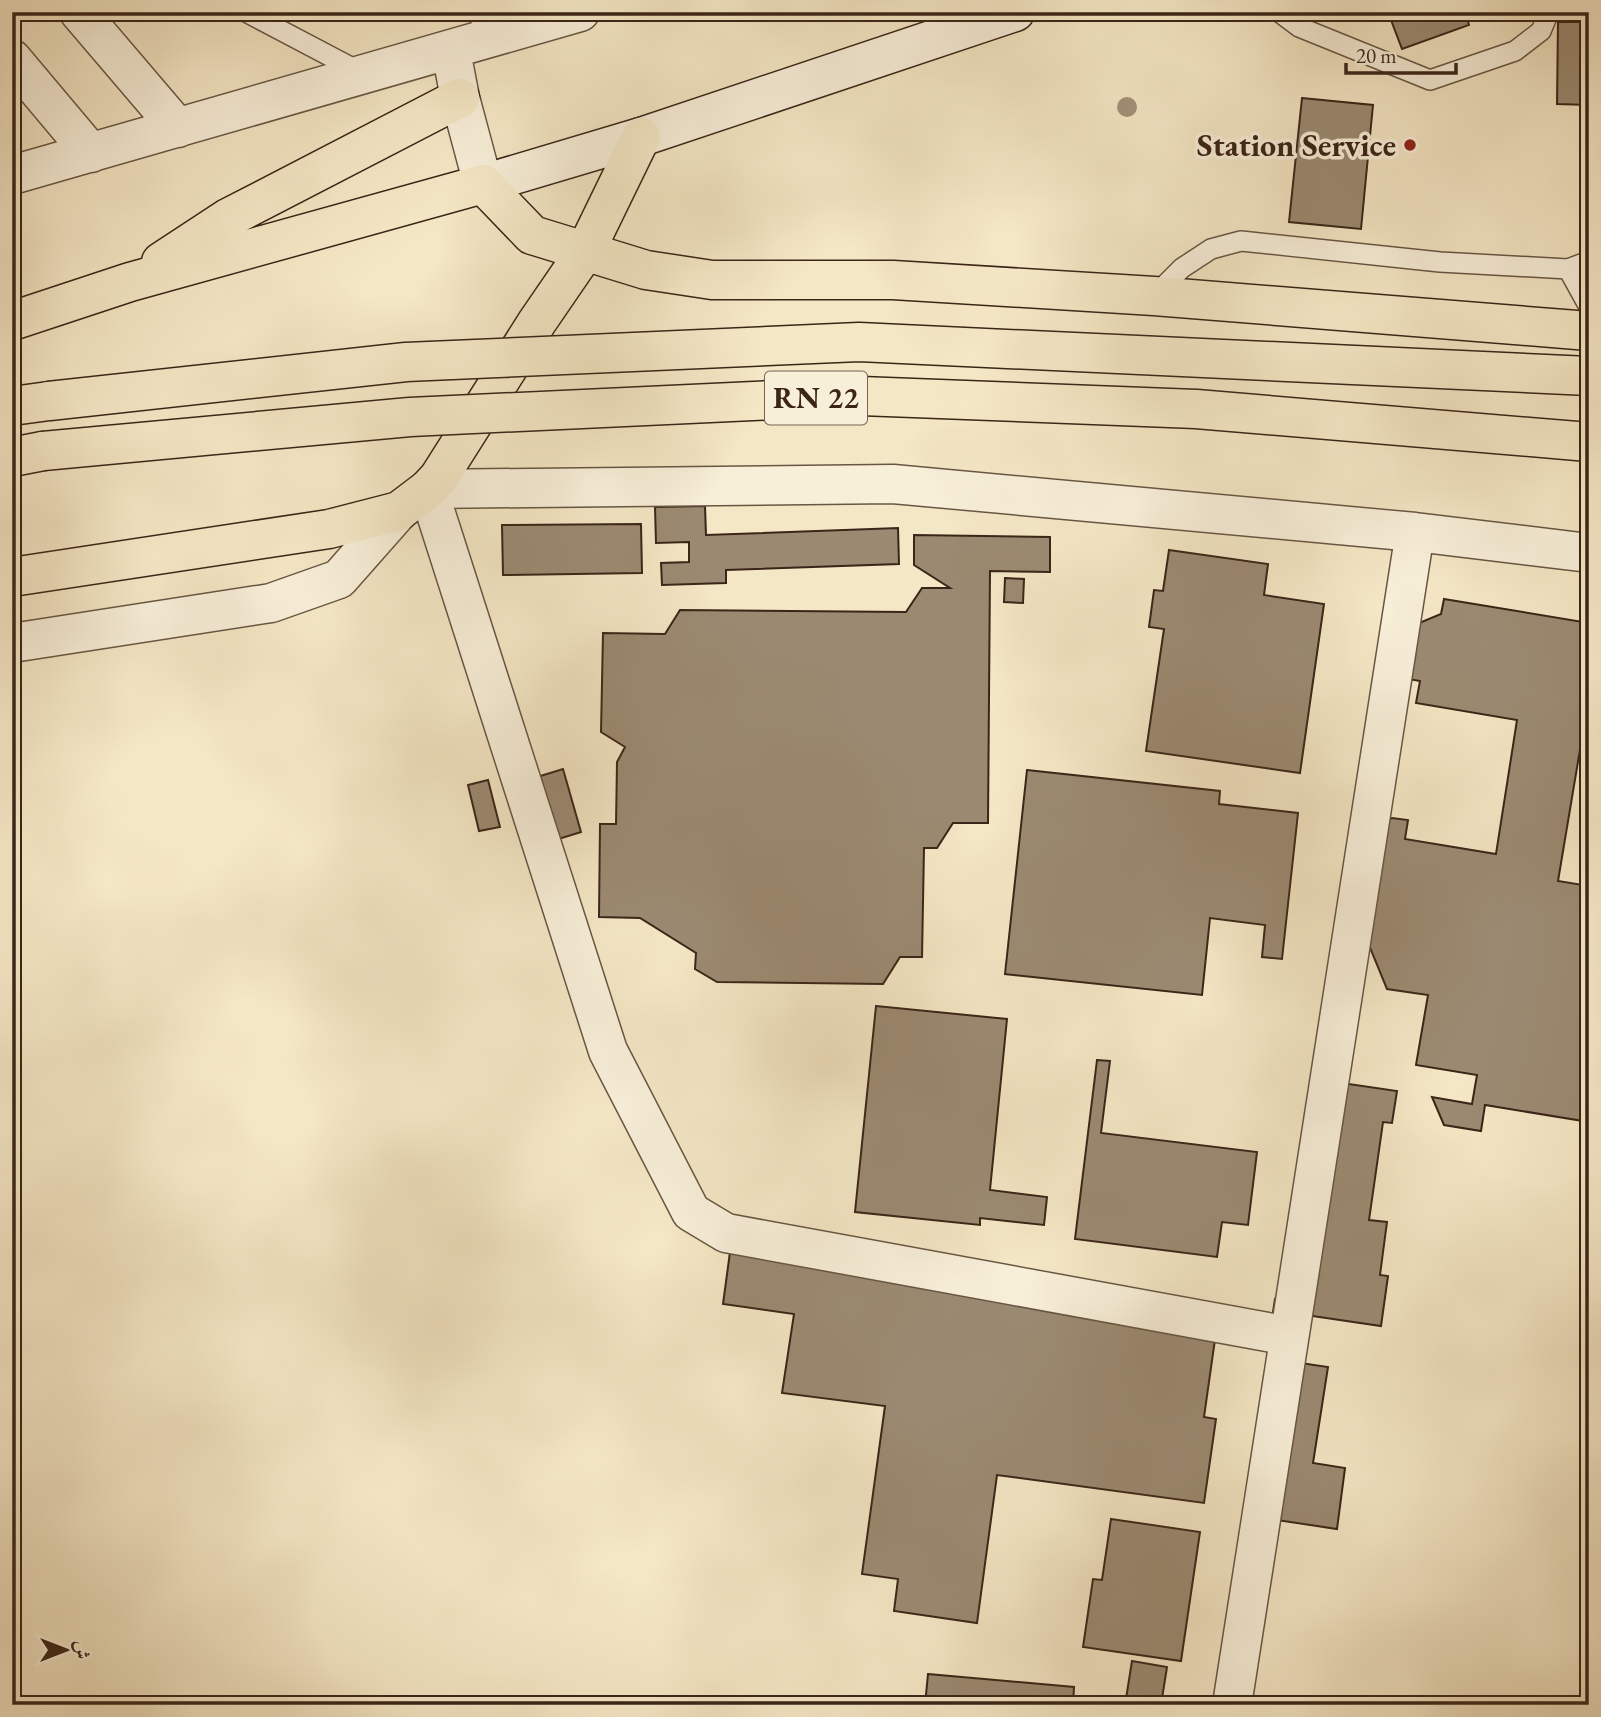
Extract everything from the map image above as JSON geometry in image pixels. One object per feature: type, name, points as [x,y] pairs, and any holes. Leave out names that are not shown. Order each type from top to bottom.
[{"type":"highway","points":[[130,282],[228,218],[460,99]]},
{"type":"highway","points":[[12,577],[329,529],[414,500],[439,477],[537,322],[585,252],[641,138]]},
{"type":"highway","points":[[12,321],[130,282],[483,184],[532,235],[646,270],[712,280],[893,280],[1154,296],[1589,331]]},
{"type":"highway","name":"RN 22","points":[[31,404],[406,362],[859,342],[1589,376]]},
{"type":"highway","name":"RN 22","points":[[28,454],[411,417],[861,396],[1196,410],[1589,442]]},
{"type":"street","points":[[79,12],[178,128]]},
{"type":"street","points":[[12,175],[451,51],[485,25],[580,12]]},
{"type":"street","points":[[451,51],[460,99],[483,184],[641,138],[1014,12]]},
{"type":"street","points":[[12,59],[91,153]]},
{"type":"street","points":[[12,643],[283,599],[339,579],[414,500],[893,484],[1415,531],[1589,553]]},
{"type":"street","points":[[414,500],[608,1051],[691,1212],[726,1233],[1289,1336]]},
{"type":"street","points":[[1232,1705],[1415,531]]},
{"type":"lane","points":[[246,12],[366,75]]},
{"type":"lane","points":[[1279,12],[1298,27],[1430,80],[1515,51],[1541,31],[1549,12]]},
{"type":"lane","points":[[1154,296],[1182,268],[1210,249],[1241,241],[1440,262],[1568,269],[1589,261]]},
{"type":"lane","points":[[1568,269],[1589,307]]},
{"type":"building","points":[[1388,12],[1465,12],[1469,25],[1402,49]]},
{"type":"building","points":[[1558,22],[1589,22],[1589,105],[1557,104]]},
{"type":"building","points":[[1302,98],[1373,105],[1361,229],[1289,222]]},
{"type":"building","points":[[705,506],[706,535],[898,528],[899,564],[726,570],[726,583],[662,585],[661,563],[689,562],[689,542],[656,543],[655,507]]},
{"type":"building","points":[[641,524],[642,573],[503,575],[502,525]]},
{"type":"building","points":[[914,535],[1050,537],[1050,572],[990,571],[988,823],[953,823],[937,848],[924,848],[922,957],[900,957],[883,984],[717,982],[695,969],[696,953],[640,918],[599,917],[600,824],[616,824],[617,762],[625,747],[601,732],[603,633],[665,634],[680,610],[906,612],[922,588],[950,588],[914,565]]},
{"type":"building","points":[[1169,550],[1268,564],[1264,595],[1324,604],[1300,773],[1146,751],[1164,629],[1149,627],[1154,590],[1163,591]]},
{"type":"building","points":[[1005,578],[1024,579],[1023,603],[1004,602]]},
{"type":"building","points":[[1444,599],[1589,623],[1589,696],[1558,881],[1589,886],[1589,1122],[1485,1105],[1481,1131],[1444,1125],[1432,1097],[1472,1104],[1477,1075],[1416,1065],[1428,995],[1387,989],[1359,921],[1374,825],[1392,818],[1408,820],[1405,839],[1496,854],[1517,720],[1416,703],[1420,681],[1397,677],[1390,635],[1441,614]]},
{"type":"building","points":[[563,769],[581,832],[552,841],[534,778]]},
{"type":"building","points":[[1027,770],[1220,791],[1219,804],[1298,813],[1282,959],[1262,957],[1265,925],[1210,918],[1202,995],[1005,974]]},
{"type":"building","points":[[488,780],[500,827],[479,831],[468,785]]},
{"type":"building","points":[[876,1006],[1007,1019],[990,1190],[1047,1197],[1044,1225],[980,1218],[980,1225],[855,1212]]},
{"type":"building","points":[[1097,1060],[1110,1061],[1101,1133],[1257,1152],[1248,1225],[1222,1222],[1217,1257],[1075,1239]]},
{"type":"building","points":[[1328,1081],[1397,1091],[1392,1123],[1383,1122],[1369,1220],[1387,1222],[1380,1275],[1388,1276],[1381,1326],[1299,1314],[1271,1325],[1275,1299],[1296,1302]]},
{"type":"building","points":[[730,1252],[1218,1318],[1204,1417],[1216,1419],[1204,1503],[997,1475],[977,1623],[894,1611],[898,1579],[862,1574],[885,1406],[782,1393],[794,1314],[723,1304]]},
{"type":"building","points":[[1287,1361],[1328,1367],[1313,1463],[1345,1468],[1337,1529],[1264,1518]]},
{"type":"building","points":[[1111,1519],[1200,1532],[1181,1661],[1083,1647],[1093,1579],[1102,1580]]},
{"type":"building","points":[[1132,1661],[1167,1667],[1161,1705],[1125,1705]]},
{"type":"building","points":[[928,1674],[1074,1687],[1073,1705],[925,1705]]},
{"type":"place","name":"Station Service","points":[[1410,145]]}]
